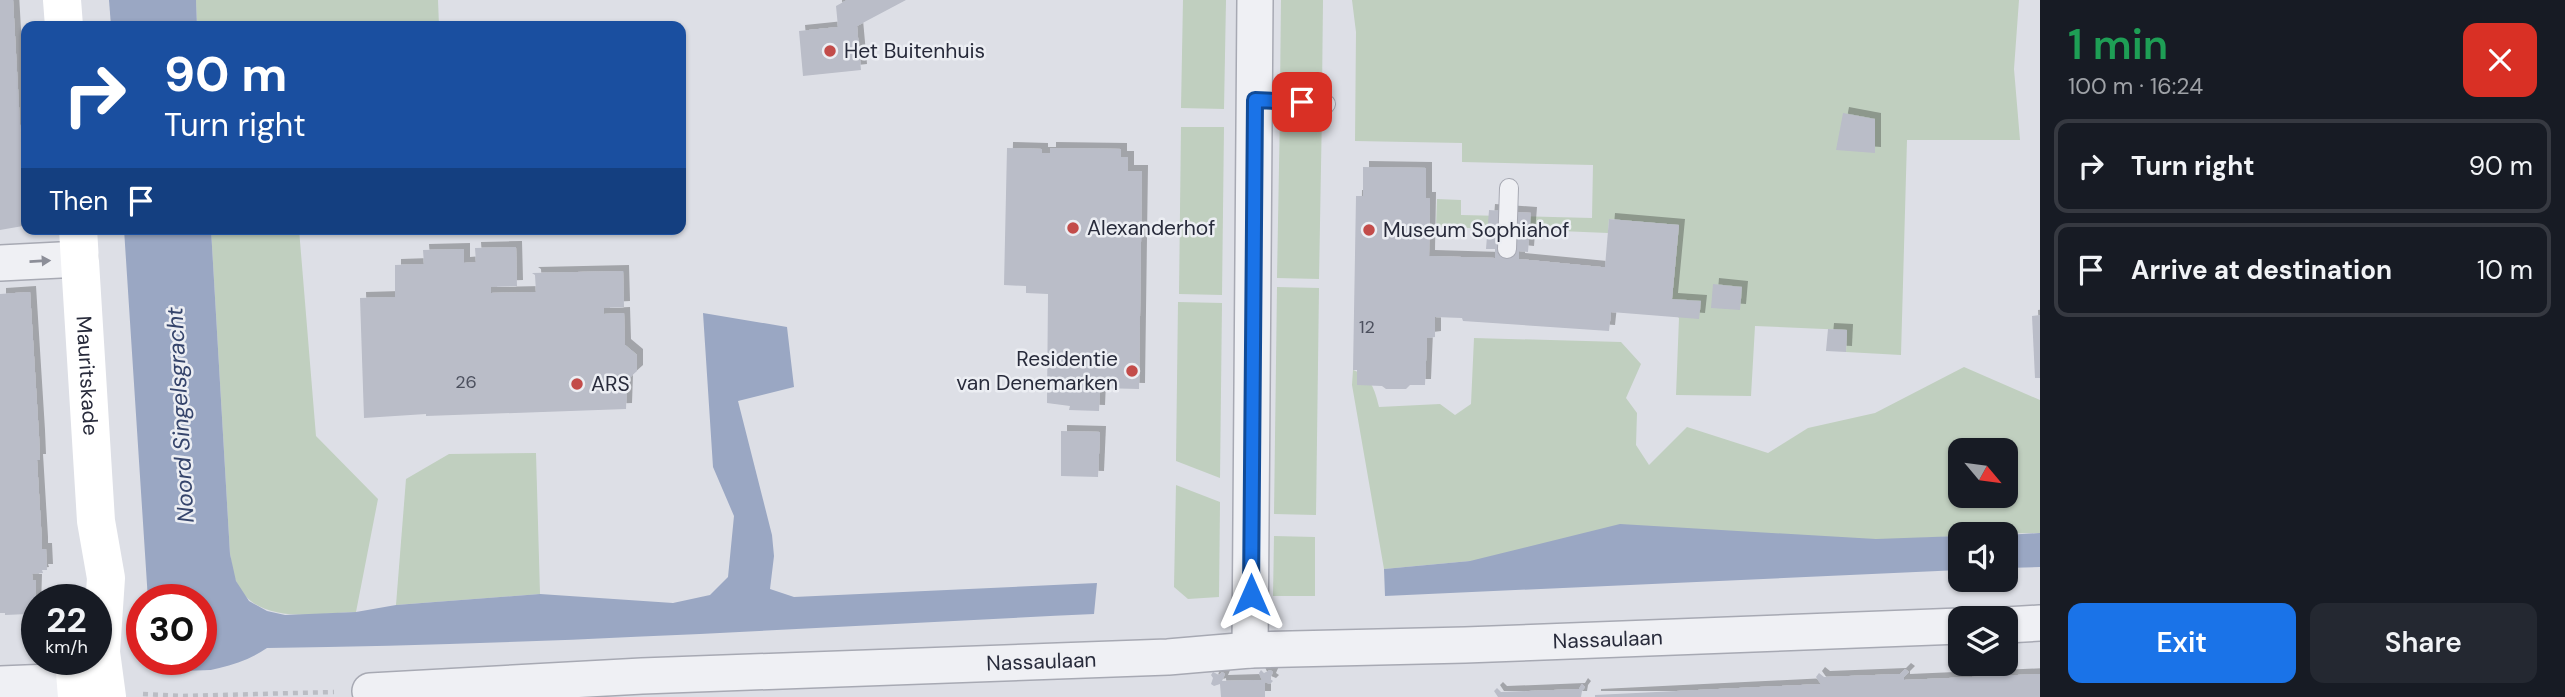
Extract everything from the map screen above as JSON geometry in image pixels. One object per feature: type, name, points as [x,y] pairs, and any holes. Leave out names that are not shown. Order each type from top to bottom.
[{"type":"street","points":[[62,0],[64,21]]},
{"type":"street","points":[[1250,650],[1255,0]]},
{"type":"street","points":[[0,263],[79,244]]},
{"type":"street","name":"Mauritskade","points":[[79,244],[96,522],[106,578],[96,685]]},
{"type":"street","name":"Mauritskade","points":[[82,584],[96,522]]},
{"type":"street","points":[[2018,624],[2040,623]]},
{"type":"street","name":"Nassaulaan","points":[[370,691],[642,676],[1168,657],[1250,650],[1465,645],[1948,626]]},
{"type":"street","points":[[0,684],[96,685]]},
{"type":"lane","points":[[1255,100],[1326,104]]},
{"type":"lane","points":[[1507,249],[1509,188]]},
{"type":"path","points":[[96,685],[183,696],[370,691]]},
{"type":"green space","points":[[196,0],[438,0],[439,21],[197,21]]},
{"type":"green space","points":[[1183,0],[1226,0],[1224,109],[1181,108]]},
{"type":"green space","points":[[1281,0],[1323,0],[1322,91],[1280,92]]},
{"type":"green space","points":[[1352,0],[2019,0],[2014,69],[2020,140],[1907,140],[1901,355],[1846,352],[1847,330],[1755,326],[1751,396],[1676,395],[1679,318],[1671,311],[1679,225],[1609,219],[1608,233],[1512,229],[1513,216],[1592,218],[1593,165],[1462,162],[1462,143],[1355,141],[1356,32]]},
{"type":"green space","points":[[1280,111],[1322,111],[1319,279],[1277,278]]},
{"type":"green space","points":[[1181,127],[1224,127],[1222,295],[1179,294]]},
{"type":"green space","points":[[1437,199],[1461,200],[1461,215],[1503,216],[1502,229],[1436,227]]},
{"type":"green space","points":[[211,235],[299,235],[316,436],[378,499],[356,612],[288,614],[257,605],[245,596],[235,578],[230,554]]},
{"type":"green space","points":[[1277,287],[1319,288],[1316,515],[1274,514]]},
{"type":"green space","points":[[1178,302],[1222,303],[1220,478],[1176,461]]},
{"type":"green space","points":[[1474,338],[1621,342],[1641,364],[1626,398],[1637,413],[1636,445],[1649,465],[1687,427],[1768,453],[1808,428],[1875,413],[1964,367],[2040,400],[2040,533],[2018,533],[2018,522],[1948,522],[1948,537],[1470,561],[1384,569],[1352,385],[1353,370],[1368,380],[1374,389],[1379,407],[1440,404],[1455,415],[1471,404]]},
{"type":"green space","points":[[536,453],[540,594],[396,605],[406,479],[449,454]]},
{"type":"green space","points":[[1176,485],[1220,502],[1219,597],[1188,599],[1174,587]]},
{"type":"green space","points":[[1274,536],[1315,537],[1315,596],[1273,596]]},
{"type":"water","points":[[109,0],[196,0],[197,21],[111,21]]},
{"type":"water","name":"Noord Singelsgracht","points":[[124,235],[211,235],[230,554],[236,581],[249,601],[267,611],[285,615],[356,612],[396,605],[540,594],[673,603],[710,595],[728,577],[734,516],[713,467],[703,313],[787,327],[794,387],[738,401],[772,535],[774,556],[770,589],[794,597],[1097,583],[1094,614],[577,639],[267,648],[237,663],[217,668],[217,584],[147,584]]},
{"type":"water","points":[[1620,524],[1876,539],[1948,536],[1948,571],[1385,596],[1384,569],[1470,561]]},
{"type":"water","points":[[2040,533],[2040,567],[2018,568],[2018,534]]},
{"type":"pier","points":[[180,675],[212,675],[213,697],[183,697]]},
{"type":"building","points":[[0,0],[13,0],[21,142],[21,226],[0,230]]},
{"type":"building","name":"Het Buitenhuis","points":[[847,0],[906,0],[857,26],[861,70],[803,76],[799,31],[838,27],[836,6]]},
{"type":"building","points":[[1843,113],[1875,119],[1875,153],[1836,150]]},
{"type":"building","name":"Alexanderhof","points":[[1007,148],[1042,149],[1042,153],[1050,153],[1050,148],[1121,149],[1121,157],[1128,157],[1128,171],[1142,171],[1139,389],[1100,388],[1099,411],[1069,410],[1070,406],[1047,403],[1048,294],[1026,293],[1026,286],[1004,285]]},
{"type":"building","points":[[1363,167],[1426,168],[1426,198],[1430,198],[1429,256],[1495,258],[1495,249],[1486,249],[1489,210],[1531,213],[1528,252],[1519,251],[1519,259],[1601,267],[1605,267],[1609,219],[1679,225],[1672,299],[1701,301],[1699,319],[1611,312],[1609,331],[1435,317],[1435,337],[1427,338],[1425,385],[1386,389],[1382,386],[1357,385],[1357,370],[1353,370],[1356,196],[1363,196]]},
{"type":"building","points":[[516,247],[517,286],[491,287],[491,293],[536,292],[535,275],[532,273],[623,271],[624,307],[604,308],[604,314],[624,313],[625,345],[637,355],[637,371],[627,380],[626,409],[364,418],[360,298],[395,297],[395,265],[424,264],[423,250],[464,249],[464,263],[476,262],[475,248]]},
{"type":"building","points":[[1713,284],[1742,287],[1740,310],[1711,308]]},
{"type":"building","points":[[30,292],[39,436],[40,460],[37,460],[42,549],[46,549],[47,570],[32,574],[36,584],[21,584],[21,614],[5,615],[0,613],[0,294]]},
{"type":"building","points":[[2040,315],[2040,378],[2035,378],[2032,316]]},
{"type":"building","points":[[1828,329],[1847,330],[1846,352],[1826,351]]},
{"type":"building","points":[[1061,431],[1100,432],[1098,477],[1061,476]]},
{"type":"building","points":[[1905,669],[1909,672],[1904,680],[2040,674],[2040,697],[1595,697],[1821,684],[1816,677],[1819,673],[1824,677],[1900,674]]},
{"type":"building","points":[[1261,670],[1264,673],[1270,670],[1273,672],[1270,679],[1273,681],[1270,684],[1265,682],[1265,697],[1221,697],[1220,684],[1211,684],[1213,672],[1225,674],[1222,681],[1262,680],[1259,673]]},
{"type":"building","points":[[1582,684],[1585,687],[1581,697],[1498,697],[1494,691],[1497,688],[1501,692],[1579,689]]},
{"type":"place","name":"Het Buitenhuis","points":[[830,51]]},
{"type":"place","name":"Alexanderhof","points":[[1073,228]]},
{"type":"place","name":"Museum Sophiahof","points":[[1369,230]]},
{"type":"place","name":"Residentie van Denemarken","points":[[1132,371]]},
{"type":"place","name":"ARS","points":[[577,384]]},
{"type":"route","points":[[1251,595],[1255,100],[1302,102]]}]
